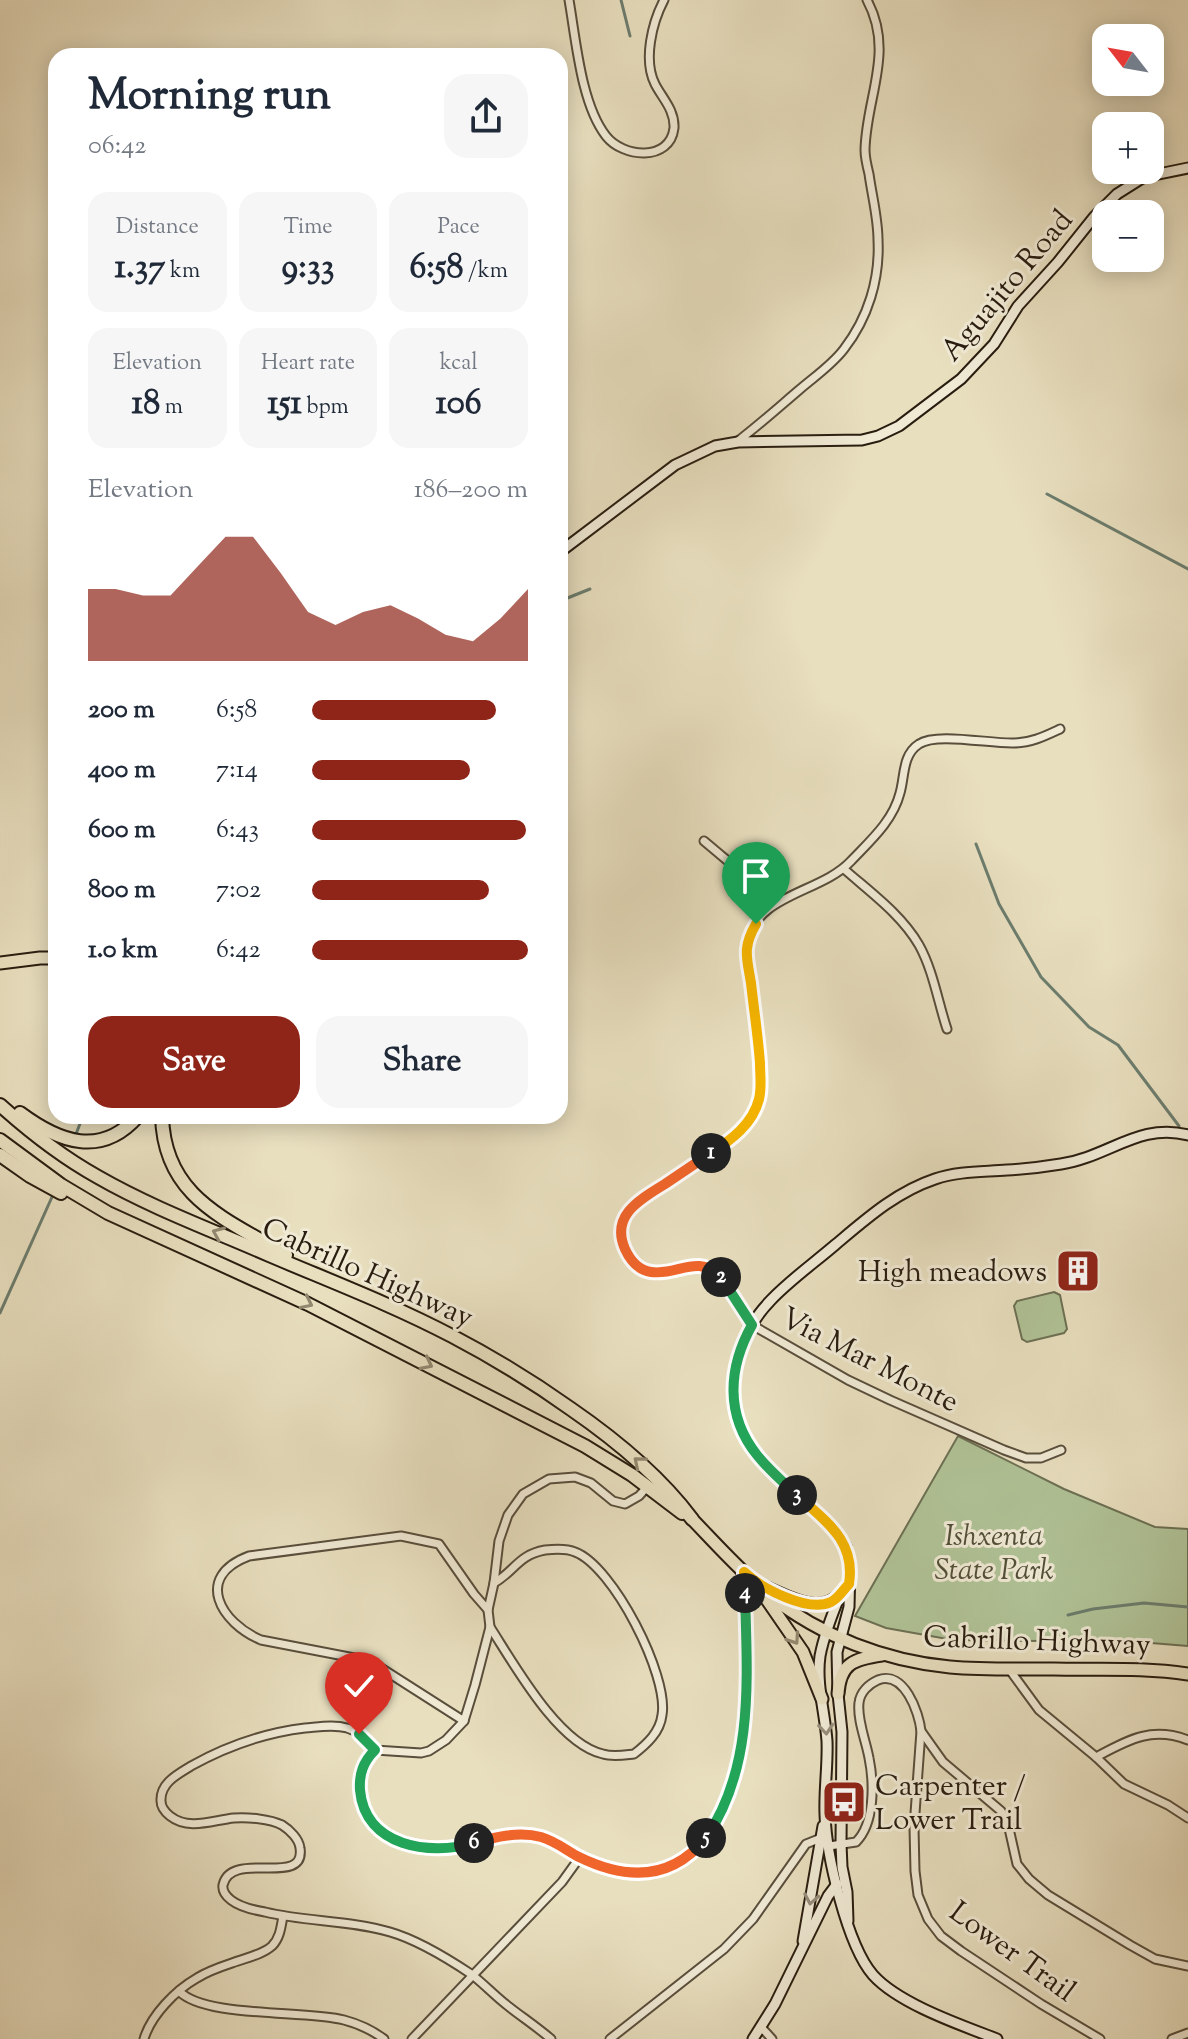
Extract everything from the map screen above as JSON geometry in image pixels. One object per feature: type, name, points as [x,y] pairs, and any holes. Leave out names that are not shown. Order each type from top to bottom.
[{"type":"highway","points":[[0,1098],[60,1138],[94,1141],[110,1136],[129,1124]]},
{"type":"highway","name":"Cabrillo Highway","points":[[0,1105],[51,1147],[112,1185],[364,1295],[453,1337],[516,1372],[600,1430],[643,1465],[670,1491],[692,1519]]},
{"type":"highway","points":[[163,1124],[172,1161],[181,1179],[197,1198],[220,1217],[316,1274]]},
{"type":"highway","name":"Cabrillo Highway","points":[[0,1140],[61,1185],[108,1213],[242,1272],[585,1446],[648,1486],[692,1519]]},
{"type":"highway","points":[[0,1155],[57,1191],[108,1213]]},
{"type":"main road","points":[[0,963],[48,957]]},
{"type":"main road","name":"Cabrillo Highway","points":[[692,1519],[756,1584],[791,1611],[840,1638],[886,1655],[948,1667],[1147,1670],[1188,1674]]},
{"type":"main road","points":[[756,1584],[812,1605],[831,1602],[845,1589]]},
{"type":"main road","points":[[756,1584],[803,1652],[822,1699]]},
{"type":"main road","points":[[838,1694],[840,1676],[847,1666],[864,1658],[886,1655]]},
{"type":"street","points":[[569,0],[580,66],[598,124],[617,147],[634,153],[652,152],[672,137],[672,111],[654,82],[650,62],[651,38],[664,0]]},
{"type":"street","points":[[738,442],[843,351],[867,308],[876,281],[878,235],[865,151],[880,48],[875,18],[867,0]]},
{"type":"street","name":"Aguajito Road","points":[[568,546],[675,465],[715,446],[738,442],[862,440],[899,426],[961,379],[994,344],[1018,306],[1117,194],[1144,177],[1188,168]]},
{"type":"street","name":"Via Mar Monte","points":[[1060,729],[1032,741],[1017,743],[940,738],[919,743],[908,755],[900,794],[889,820],[844,869],[774,904],[756,924],[746,944],[761,1083],[756,1108],[735,1136],[639,1200],[625,1216],[621,1234],[629,1258],[648,1272],[693,1265],[715,1271],[752,1325],[848,1380],[1004,1450],[1033,1459],[1061,1450]]},
{"type":"street","points":[[704,841],[774,904]]},
{"type":"street","points":[[844,869],[909,930],[926,961],[947,1029]]},
{"type":"street","points":[[798,1960],[825,1815],[827,1748],[820,1661],[850,1565],[842,1540],[824,1519],[766,1466],[748,1442],[738,1419],[733,1390],[738,1354],[752,1325],[771,1300],[883,1206],[927,1182],[954,1174],[1073,1162],[1151,1132],[1188,1135]]},
{"type":"street","points":[[551,2039],[473,1976],[427,1948],[393,1933],[372,1927],[283,1916],[237,1904],[227,1897],[223,1889],[229,1875],[244,1868],[287,1867],[300,1858],[300,1846],[290,1831],[272,1822],[242,1818],[195,1824],[177,1821],[162,1807],[161,1796],[170,1780],[217,1752],[275,1733],[312,1727],[345,1727],[359,1734],[375,1750],[429,1751],[446,1740],[464,1721],[490,1627],[488,1610],[499,1541],[514,1504],[533,1486],[558,1477],[575,1477],[591,1483],[621,1504],[635,1499],[648,1486]]},
{"type":"street","points":[[464,1721],[370,1661],[274,1643],[248,1635],[236,1626],[226,1612],[218,1596],[218,1581],[232,1564],[249,1556],[363,1540],[410,1537],[439,1544],[488,1610]]},
{"type":"street","points":[[490,1627],[532,1691],[564,1731],[586,1748],[603,1755],[634,1754],[652,1737],[662,1717],[663,1707],[653,1666],[642,1637],[618,1592],[601,1570],[575,1551],[545,1550],[528,1555],[494,1583]]},
{"type":"street","points":[[375,1750],[361,1770],[361,1795],[365,1810],[371,1821],[390,1837],[410,1845],[442,1849],[504,1836],[532,1835],[550,1840],[580,1857],[626,1873],[648,1873],[679,1862],[692,1854],[713,1828],[736,1772],[744,1731],[747,1677],[744,1572]]},
{"type":"street","points":[[845,1589],[848,1613],[837,1652],[842,1732],[841,1844],[848,1921]]},
{"type":"street","points":[[1009,1669],[1039,1710],[1124,1784],[1188,1818]]},
{"type":"street","name":"Lower Trail","points":[[841,1844],[856,1842],[862,1836],[869,1811],[871,1774],[859,1702],[867,1687],[881,1679],[895,1681],[916,1707],[921,1731],[914,1827],[915,1871],[918,1895],[928,1919],[941,1936],[961,1951],[1100,2039]]},
{"type":"street","points":[[921,1731],[943,1762],[1001,1811],[1008,1824],[1015,1858],[1029,1879],[1048,1895],[1155,1959],[1188,1966]]},
{"type":"street","points":[[1096,1757],[1128,1740],[1143,1736],[1167,1734],[1188,1740]]},
{"type":"street","points":[[825,1815],[836,1885],[855,1944],[865,1964],[881,1983],[928,2010],[997,2039]]},
{"type":"street","points":[[610,2039],[707,1964],[740,1934],[806,1844],[821,1838]]},
{"type":"street","points":[[829,1846],[841,1844]]},
{"type":"street","points":[[800,1854],[819,1855]]},
{"type":"street","points":[[412,2039],[562,1882],[580,1857]]},
{"type":"street","points":[[753,2039],[798,1960],[842,1867]]},
{"type":"street","points":[[144,2039],[151,2023],[179,1991],[198,1977],[271,1947],[279,1936],[283,1916]]},
{"type":"street","points":[[179,1991],[189,2000],[209,2007],[341,2019],[371,2030],[384,2039]]},
{"type":"street","points":[[761,2027],[772,2039]]},
{"type":"street","points":[[1172,2039],[1188,2033]]},
{"type":"green space","points":[[1054,1292],[1060,1295],[1067,1329],[1064,1333],[1027,1342],[1022,1339],[1014,1306],[1017,1301]]},
{"type":"green space","name":"Ishxenta State Park","points":[[958,1436],[1064,1489],[1155,1527],[1188,1529],[1188,1646],[1139,1642],[953,1640],[886,1628],[855,1616]]},
{"type":"waterway","points":[[621,0],[630,36]]},
{"type":"waterway","points":[[1047,494],[1188,569]]},
{"type":"waterway","points":[[568,598],[590,589]]},
{"type":"waterway","points":[[976,844],[999,904],[1041,977],[1089,1027],[1118,1045],[1179,1126]]},
{"type":"waterway","points":[[76,1134],[80,1124]]},
{"type":"waterway","points":[[0,1313],[52,1197]]},
{"type":"waterway","points":[[1068,1615],[1144,1603],[1188,1607]]},
{"type":"place","name":"High meadows","points":[[1078,1271]]},
{"type":"place","name":"Carpenter / Lower Trail","points":[[844,1802]]},
{"type":"route","points":[[359,1734],[375,1750],[361,1770],[361,1795],[365,1810],[379,1829],[399,1842],[442,1849],[504,1836],[532,1835],[550,1840],[580,1857],[626,1873],[658,1871],[692,1854],[706,1838],[721,1812],[736,1772],[744,1731],[747,1677],[744,1572],[756,1584],[812,1605],[831,1602],[849,1584],[846,1546],[824,1519],[766,1466],[742,1431],[735,1406],[734,1373],[738,1354],[752,1325],[720,1275],[693,1265],[648,1272],[629,1258],[622,1242],[625,1216],[639,1200],[735,1136],[756,1108],[761,1083],[746,944],[756,924]]}]
